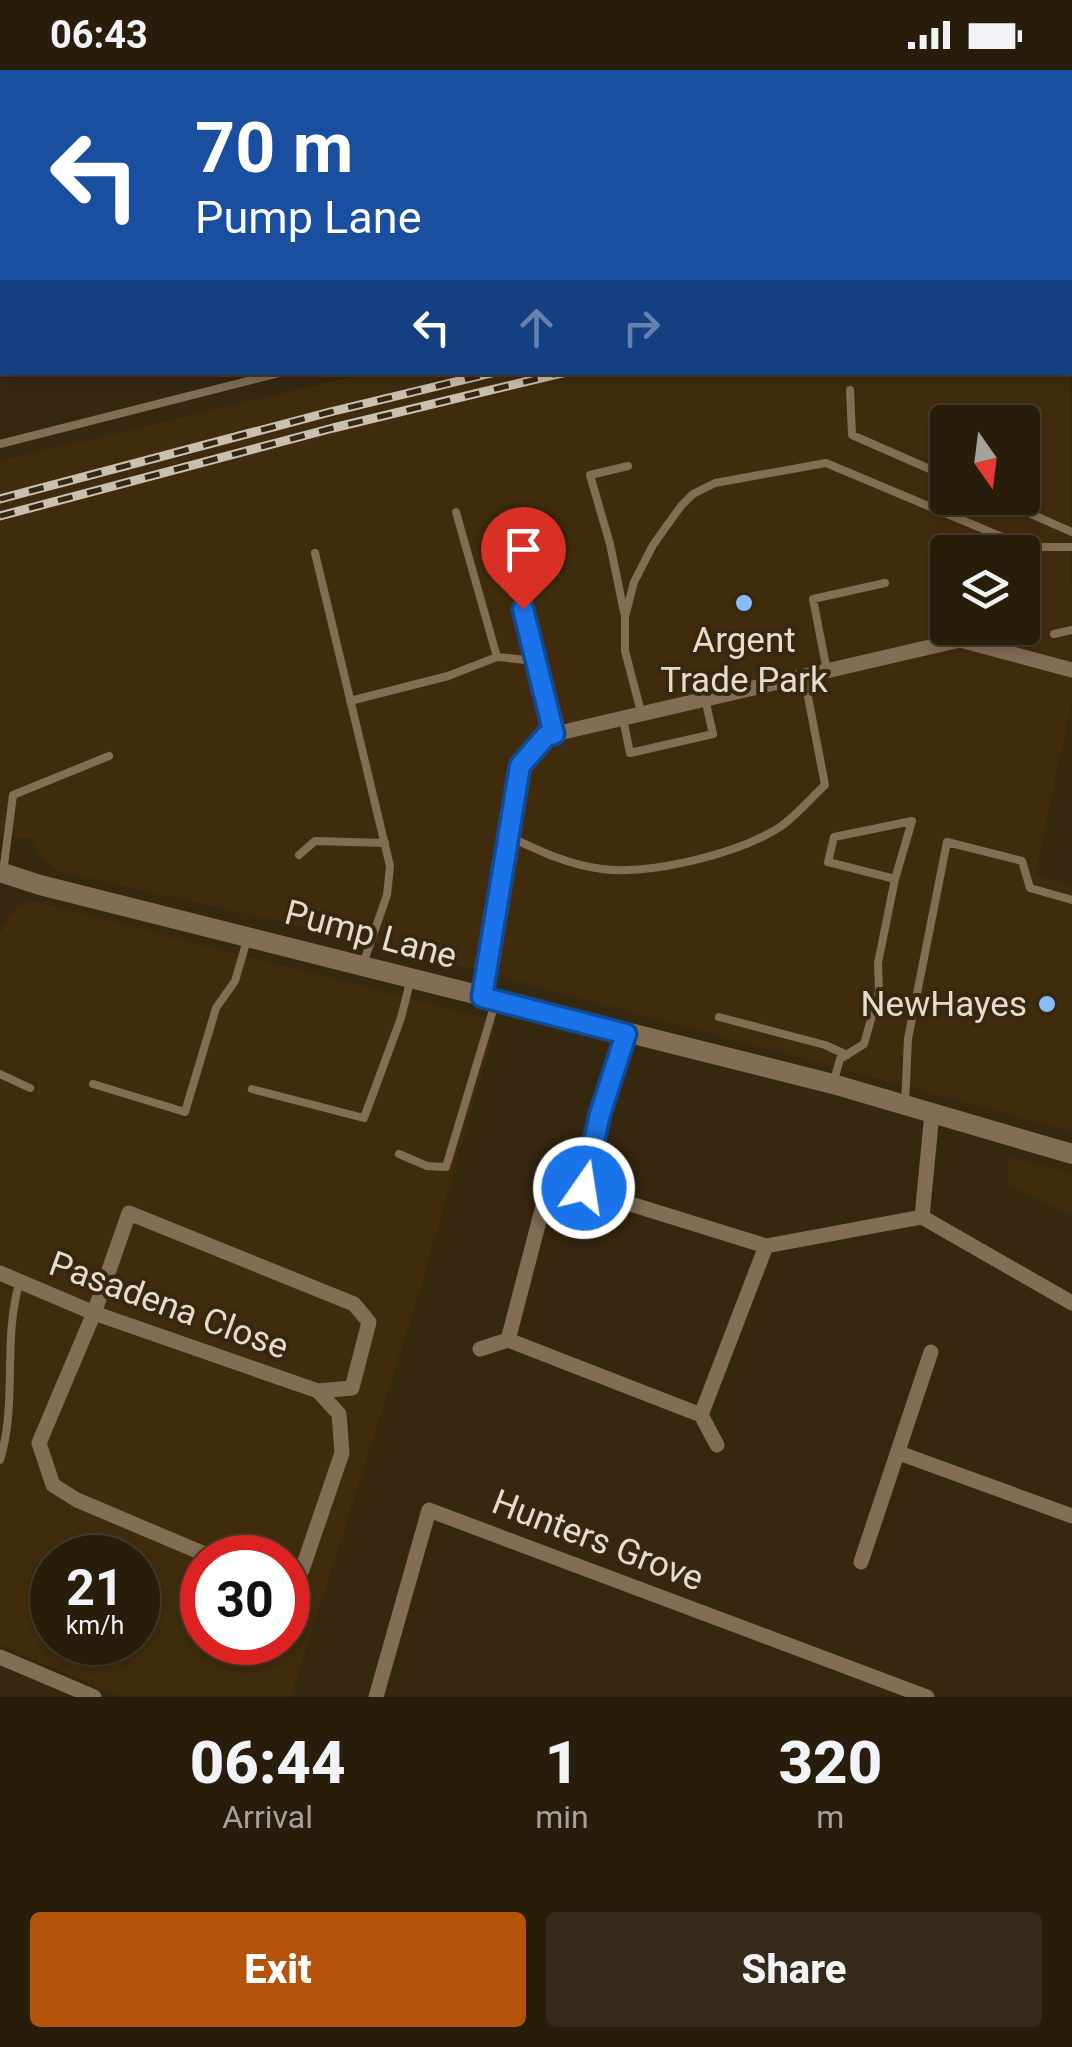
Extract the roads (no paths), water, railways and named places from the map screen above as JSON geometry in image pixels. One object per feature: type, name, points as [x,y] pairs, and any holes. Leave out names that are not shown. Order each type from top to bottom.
[{"type":"street","points":[[489,999],[520,766],[546,736],[960,640],[1072,670]]},
{"type":"street","name":"Pump Lane","points":[[1,876],[833,1084],[1072,1154]]},
{"type":"street","points":[[584,1188],[600,1114],[626,1034]]},
{"type":"street","points":[[922,1217],[932,1112]]},
{"type":"street","points":[[508,1340],[550,1179],[766,1246],[922,1217],[1072,1303]]},
{"type":"street","points":[[180,1544],[77,1500],[54,1485],[38,1442],[94,1313],[129,1213],[354,1304],[369,1322],[352,1388],[318,1391]]},
{"type":"street","points":[[701,1414],[766,1246]]},
{"type":"street","name":"Pasadena Close","points":[[0,1273],[94,1313],[318,1391]]},
{"type":"street","points":[[480,1349],[508,1340],[701,1414],[717,1446]]},
{"type":"street","points":[[861,1562],[931,1352]]},
{"type":"street","points":[[310,1547],[342,1453],[340,1414],[318,1391]]},
{"type":"street","points":[[899,1453],[1072,1516]]},
{"type":"street","name":"Hunters Grove","points":[[376,1697],[429,1510],[910,1694],[927,1697]]},
{"type":"street","points":[[0,1656],[84,1695]]},
{"type":"lane","points":[[0,444],[270,375]]},
{"type":"lane","points":[[850,390],[852,435],[930,470]]},
{"type":"lane","points":[[625,617],[634,582],[653,544],[693,494],[715,483],[815,462],[833,464],[1026,546],[1072,548]]},
{"type":"lane","points":[[628,466],[590,475],[610,544],[625,617],[625,651],[642,714]]},
{"type":"lane","points":[[456,512],[497,658]]},
{"type":"lane","points":[[1034,515],[1072,532]]},
{"type":"lane","points":[[315,554],[390,866],[387,895],[363,964]]},
{"type":"lane","points":[[827,671],[814,598],[884,583]]},
{"type":"lane","points":[[523,609],[554,734]]},
{"type":"lane","points":[[1054,634],[1072,630]]},
{"type":"lane","points":[[350,701],[448,676],[497,658],[536,662]]},
{"type":"lane","points":[[508,836],[567,862],[604,870],[668,866],[744,845],[781,826],[825,785],[804,676]]},
{"type":"lane","points":[[622,718],[630,753],[647,750],[713,734],[705,699]]},
{"type":"lane","points":[[1,876],[13,795],[110,756]]},
{"type":"lane","points":[[833,1084],[840,1060],[864,1044],[879,991],[878,963],[895,879],[912,821],[834,838],[828,862],[895,879]]},
{"type":"lane","points":[[300,855],[314,842],[385,843]]},
{"type":"lane","points":[[905,1104],[908,1039],[947,842],[1022,861],[1030,888],[1072,900]]},
{"type":"lane","points":[[93,1084],[185,1112],[216,1008],[236,981],[248,936]]},
{"type":"lane","points":[[252,1089],[364,1118],[401,1018],[411,978]]},
{"type":"lane","points":[[400,1154],[427,1166],[446,1167],[489,999]]},
{"type":"lane","points":[[719,1017],[825,1045],[847,1055]]},
{"type":"lane","points":[[0,1074],[30,1088]]},
{"type":"lane","points":[[0,1460],[11,1394],[14,1302],[20,1282]]},
{"type":"lane","points":[[0,1323],[13,1326]]},
{"type":"railway","points":[[0,499],[484,375]]},
{"type":"railway","points":[[0,516],[333,428],[554,375]]},
{"type":"place","name":"Argent Trade Park","points":[[744,603]]},
{"type":"place","name":"NewHayes","points":[[1047,1004]]}]
